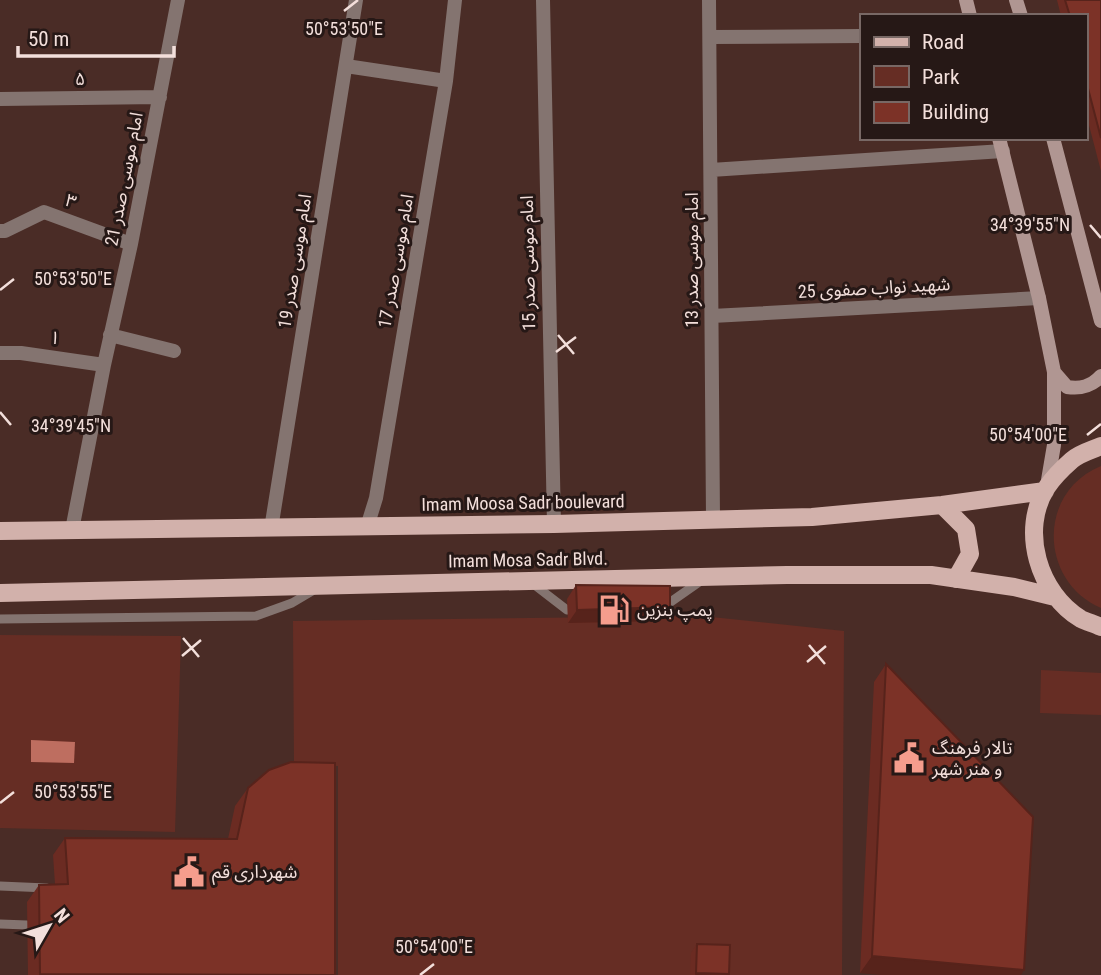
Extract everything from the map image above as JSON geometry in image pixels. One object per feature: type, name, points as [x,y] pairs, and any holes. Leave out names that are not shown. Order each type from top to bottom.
[{"type":"main road","points":[[1054,140],[1101,321]]},
{"type":"main road","points":[[1001,145],[1039,298],[1054,372],[1054,446],[1046,489],[1035,518],[1034,546],[1041,573],[1055,597],[1081,619],[1101,627]]},
{"type":"main road","points":[[1054,372],[1067,387],[1074,388],[1093,384],[1101,376]]},
{"type":"main road","points":[[1046,489],[1074,458],[1101,446]]},
{"type":"main road","name":"Imam Moosa Sadr boulevard","points":[[0,531],[271,529],[812,517],[942,505],[1046,489]]},
{"type":"main road","points":[[942,505],[966,529],[970,554],[956,579]]},
{"type":"main road","name":"Imam Mosa Sadr Blvd.","points":[[0,593],[931,575],[1014,587],[1055,597]]},
{"type":"street","name":"امام موسی صدر 21","points":[[72,530],[178,0]]},
{"type":"street","name":"امام موسی صدر 19","points":[[271,529],[356,0]]},
{"type":"street","name":"امام موسی صدر 17","points":[[368,527],[376,498],[446,81],[455,0]]},
{"type":"street","name":"امام موسی صدر 15","points":[[543,0],[554,524]]},
{"type":"street","name":"امام موسی صدر 13","points":[[709,0],[713,519]]},
{"type":"street","points":[[710,37],[860,36]]},
{"type":"street","points":[[346,66],[446,81]]},
{"type":"street","name":"۵","points":[[0,99],[160,97]]},
{"type":"street","points":[[711,170],[1001,145]]},
{"type":"street","name":"۳","points":[[0,231],[44,212],[131,244]]},
{"type":"street","name":"شهید نواب صفوی 25","points":[[712,316],[1039,298]]},
{"type":"street","points":[[110,335],[174,351]]},
{"type":"street","name":"۱","points":[[0,353],[21,353],[104,365]]},
{"type":"lane","points":[[646,610],[659,610],[706,578]]},
{"type":"lane","points":[[531,582],[567,610],[593,610]]},
{"type":"lane","points":[[0,619],[256,616],[292,603],[321,585]]},
{"type":"lane","points":[[0,886],[55,889]]},
{"type":"lane","points":[[0,924],[27,925]]},
{"type":"green space","points":[[1101,466],[1101,608],[1081,595],[1066,578],[1057,558],[1054,537],[1057,515],[1065,495],[1080,478]]},
{"type":"green space","points":[[702,616],[844,631],[842,975],[338,975],[338,766],[294,764],[293,621]]},
{"type":"green space","points":[[0,635],[181,636],[175,832],[0,828]]},
{"type":"green space","points":[[1041,670],[1101,673],[1101,715],[1040,713]]},
{"type":"shaded area","points":[[31,740],[75,742],[74,763],[31,762]]},
{"type":"building","points":[[1065,0],[1101,0],[1101,138],[1087,85],[1087,14],[1069,14]]},
{"type":"building","points":[[576,585],[670,586],[670,607],[577,610]]},
{"type":"building","name":"تالار فرهنگ و هنر شهر","points":[[886,664],[1033,817],[1024,970],[872,956]]},
{"type":"building","name":"شهرداری قم","points":[[291,762],[335,763],[335,975],[40,974],[39,885],[68,884],[65,838],[237,839],[248,788],[269,770]]},
{"type":"building","points":[[697,944],[730,945],[729,974],[696,973]]},
{"type":"place","name":"پمپ بنزین","points":[[614,610]]},
{"type":"place","name":"تالار فرهنگ و هنر شهر","points":[[909,758]]},
{"type":"place","name":"شهرداری قم","points":[[189,872]]}]
